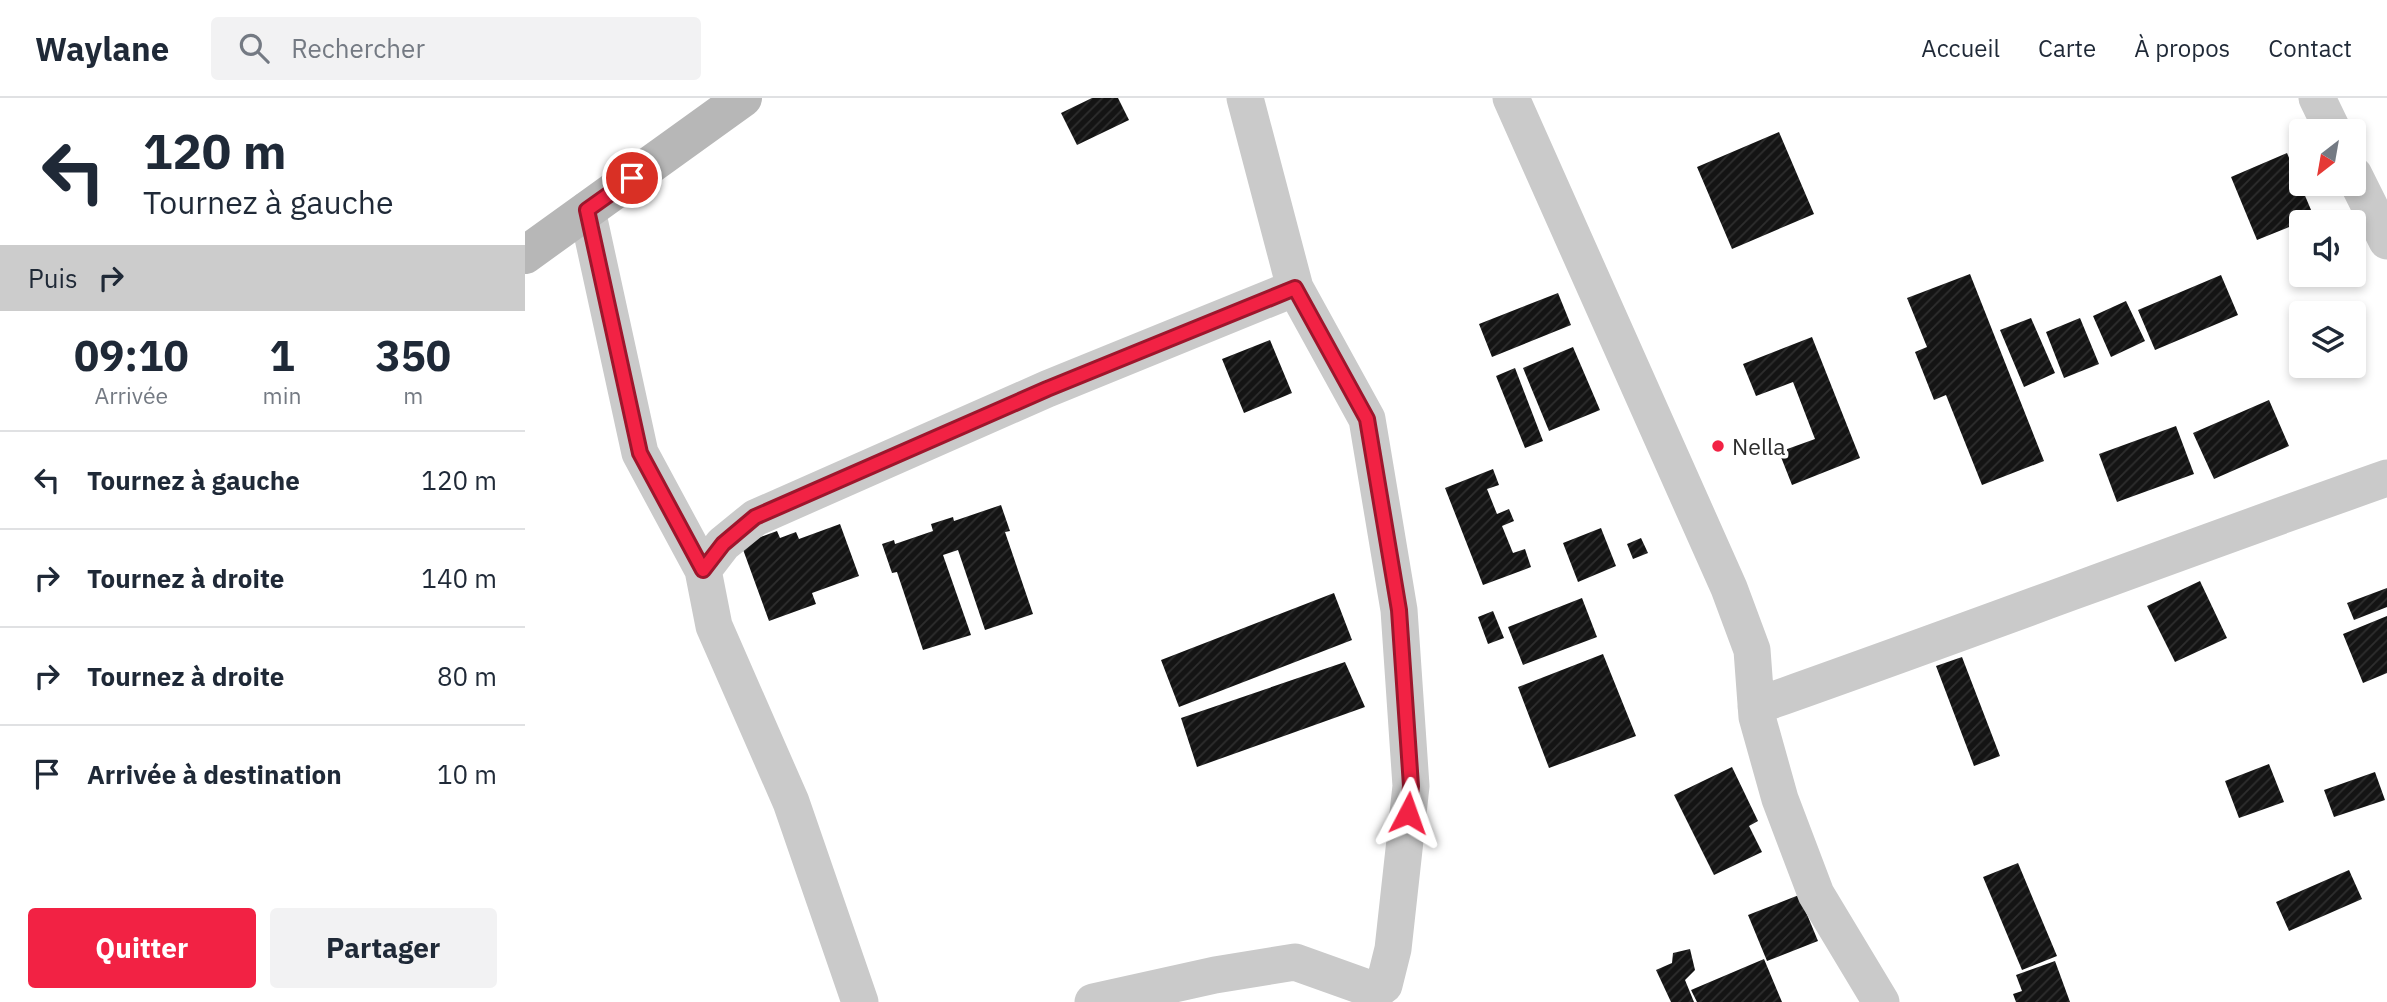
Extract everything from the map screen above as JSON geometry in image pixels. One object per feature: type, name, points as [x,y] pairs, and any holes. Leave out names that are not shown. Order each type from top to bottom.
[{"type":"main road","points":[[525,255],[743,98]]},
{"type":"street","points":[[1093,1002],[1215,975],[1294,962],[1376,992],[1384,985],[1393,949],[1411,786],[1399,610],[1367,419],[1295,288],[1245,98]]},
{"type":"street","points":[[1511,98],[1729,588],[1752,650],[1757,717],[1780,799],[1816,894],[1881,1002]]},
{"type":"street","points":[[2317,98],[2327,119]]},
{"type":"street","points":[[2364,196],[2387,241]]},
{"type":"street","points":[[587,210],[640,453],[703,570],[713,626],[792,802],[860,1002]]},
{"type":"street","points":[[703,570],[723,544],[755,517],[1047,389],[1295,288]]},
{"type":"street","points":[[1756,706],[1957,636],[2212,539],[2387,478]]},
{"type":"building","points":[[1092,98],[1118,98],[1129,120],[1077,145],[1061,113]]},
{"type":"building","points":[[1779,132],[1814,214],[1732,249],[1697,167]]},
{"type":"building","points":[[2287,153],[2289,196],[2305,196],[2311,210],[2289,210],[2289,227],[2257,240],[2231,177]]},
{"type":"building","points":[[1970,274],[2044,461],[1982,485],[1946,395],[1934,400],[1915,352],[1927,347],[1907,298]]},
{"type":"building","points":[[2221,275],[2238,315],[2155,350],[2138,310]]},
{"type":"building","points":[[1558,293],[1571,325],[1492,357],[1479,324]]},
{"type":"building","points":[[2126,301],[2145,341],[2111,357],[2093,316]]},
{"type":"building","points":[[2031,318],[2055,373],[2024,387],[2000,330]]},
{"type":"building","points":[[2080,318],[2099,364],[2064,378],[2046,332]]},
{"type":"building","points":[[1812,337],[1860,458],[1792,485],[1779,452],[1815,439],[1793,382],[1756,396],[1743,364]]},
{"type":"building","points":[[1270,340],[1292,393],[1244,413],[1222,359]]},
{"type":"building","points":[[1573,347],[1600,410],[1549,431],[1523,368]]},
{"type":"building","points":[[1515,368],[1543,441],[1525,448],[1496,376]]},
{"type":"building","points":[[2269,400],[2289,446],[2214,479],[2193,433]]},
{"type":"building","points":[[2176,426],[2194,474],[2117,502],[2099,454]]},
{"type":"building","points":[[1493,469],[1499,485],[1487,489],[1497,514],[1509,509],[1514,521],[1502,526],[1513,553],[1525,549],[1531,567],[1483,585],[1445,488]]},
{"type":"building","points":[[1001,505],[1010,531],[1005,532],[1033,614],[985,630],[958,550],[943,555],[971,635],[923,650],[897,572],[892,573],[882,544],[894,540],[895,544],[933,531],[931,524],[953,517],[954,521]]},
{"type":"building","points":[[840,524],[859,576],[812,593],[816,604],[769,621],[741,544],[777,531],[780,538],[796,532],[799,539]]},
{"type":"building","points":[[1601,528],[1616,566],[1578,582],[1563,543]]},
{"type":"building","points":[[1641,538],[1648,553],[1633,559],[1627,544]]},
{"type":"building","points":[[2200,581],[2227,638],[2175,662],[2147,606]]},
{"type":"building","points":[[2387,588],[2387,607],[2354,620],[2347,603]]},
{"type":"building","points":[[1334,593],[1352,640],[1179,707],[1161,660]]},
{"type":"building","points":[[1582,598],[1597,637],[1523,665],[1508,627]]},
{"type":"building","points":[[1493,611],[1504,638],[1488,644],[1478,617]]},
{"type":"building","points":[[2387,616],[2387,673],[2363,683],[2343,634]]},
{"type":"building","points":[[1603,654],[1636,736],[1549,768],[1518,687]]},
{"type":"building","points":[[1962,657],[2000,756],[1974,766],[1936,666]]},
{"type":"building","points":[[1345,662],[1365,707],[1197,767],[1181,718]]},
{"type":"building","points":[[2269,764],[2284,802],[2239,818],[2225,781]]},
{"type":"building","points":[[1732,767],[1758,821],[1749,826],[1762,852],[1714,875],[1674,795]]},
{"type":"building","points":[[2375,772],[2385,800],[2334,817],[2324,790]]},
{"type":"building","points":[[2018,863],[2057,956],[2022,970],[1983,877]]},
{"type":"building","points":[[2349,870],[2362,899],[2289,931],[2276,902]]},
{"type":"building","points":[[1799,895],[1818,941],[1767,961],[1748,915]]},
{"type":"building","points":[[1690,949],[1695,970],[1685,980],[1694,1002],[1671,1002],[1656,970],[1672,963],[1673,953]]},
{"type":"building","points":[[1764,959],[1782,1002],[1697,1002],[1691,990]]},
{"type":"building","points":[[2055,961],[2070,1002],[2016,1002],[2013,994],[2022,991],[2016,975]]},
{"type":"place","name":"Nella","points":[[1718,446]]},
{"type":"route","points":[[632,178],[587,210],[640,453],[703,570],[723,544],[755,517],[1047,389],[1295,288],[1367,419],[1399,610],[1411,786],[1408,813]]}]
